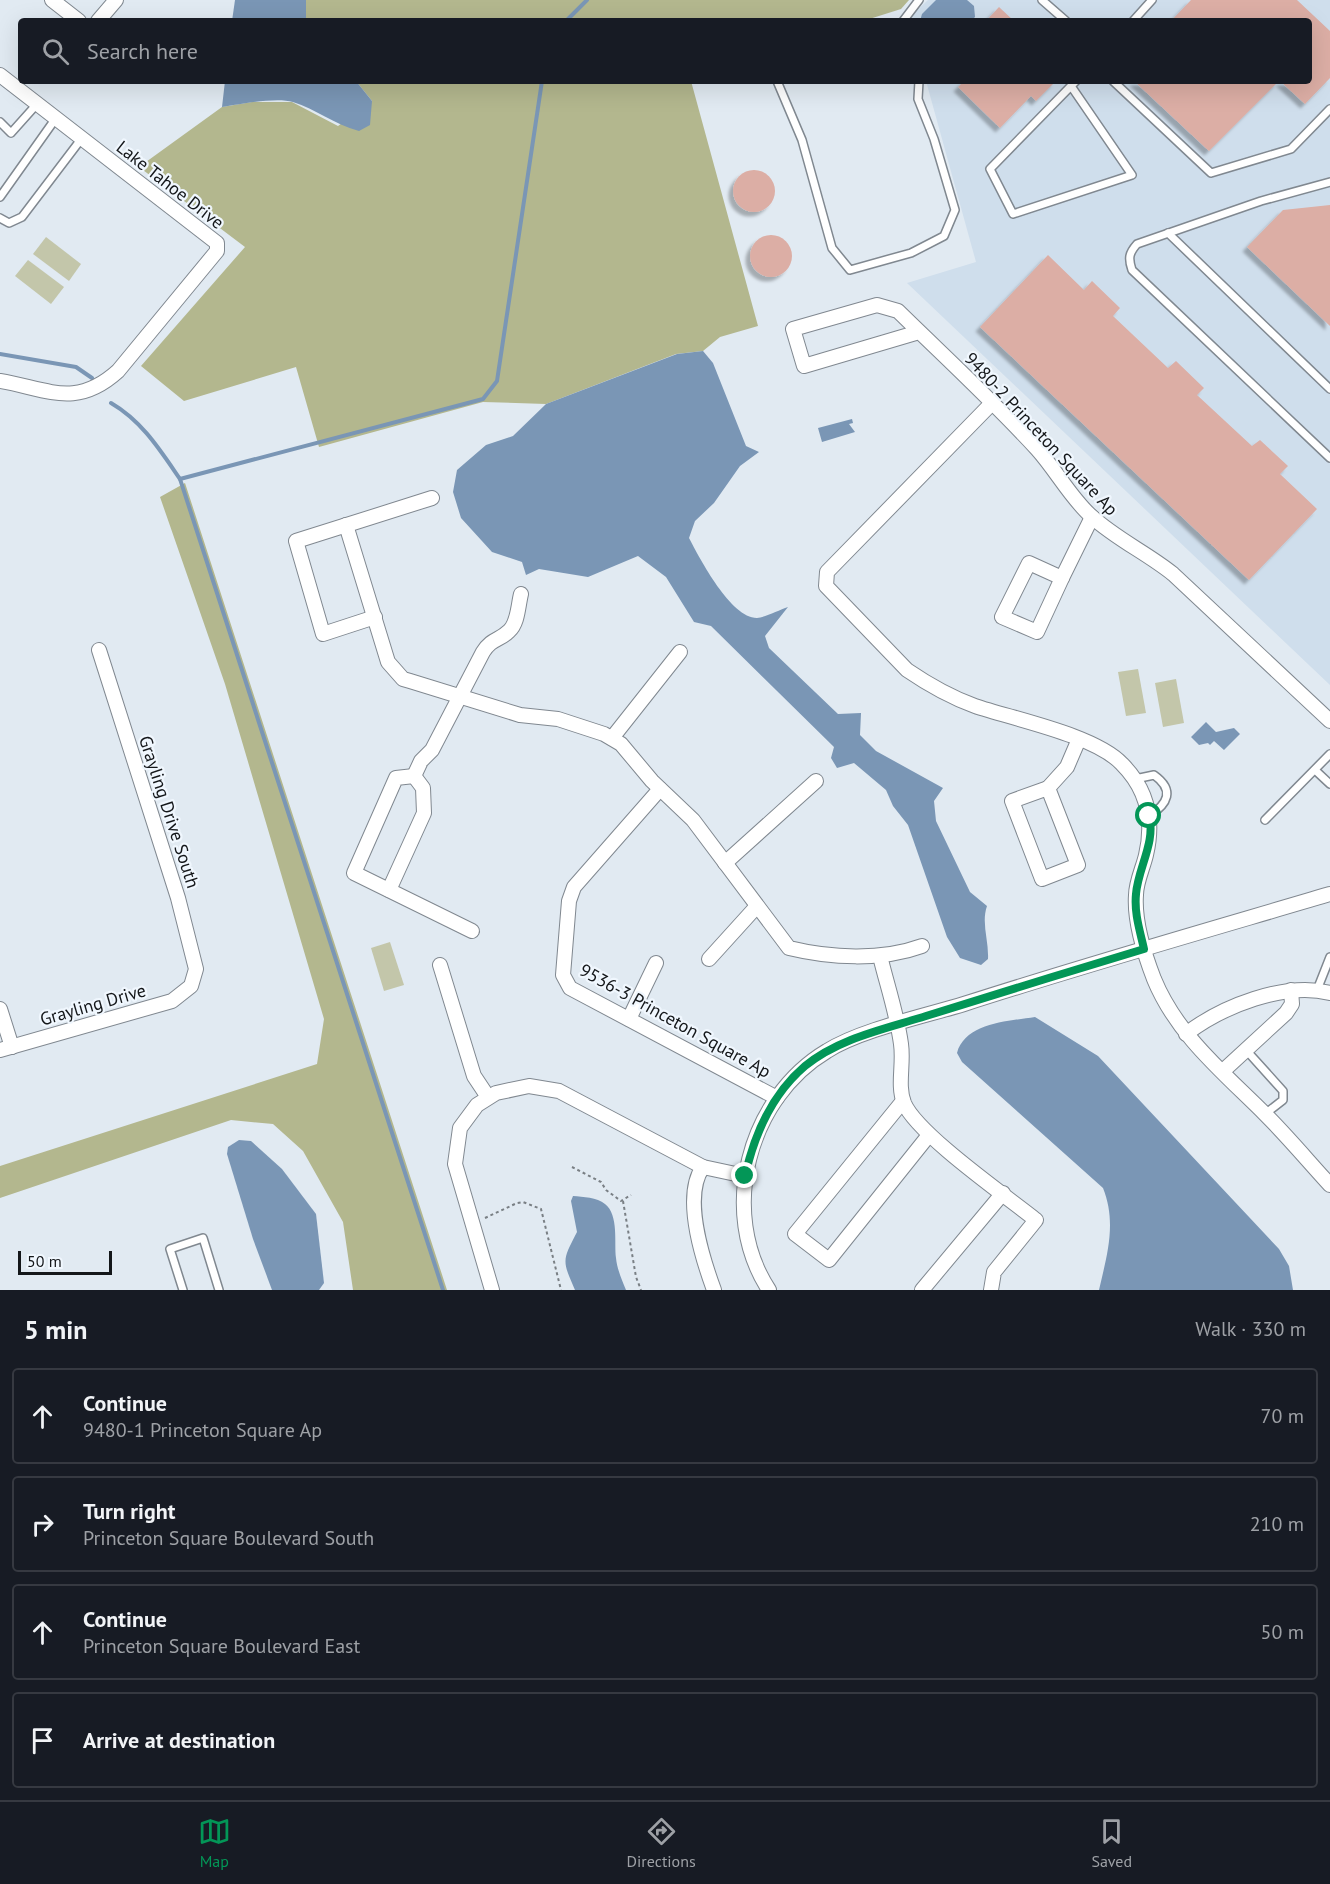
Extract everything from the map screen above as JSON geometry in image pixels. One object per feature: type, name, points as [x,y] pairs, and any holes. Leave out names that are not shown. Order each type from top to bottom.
[{"type":"street","points":[[52,0],[75,18]]},
{"type":"street","points":[[101,18],[116,0]]},
{"type":"street","name":"Lake Tahoe Drive","points":[[0,75],[217,243],[217,251],[118,371],[104,384],[87,391],[65,395],[0,381]]},
{"type":"street","name":"9480-2 Princeton Square Ap","points":[[919,332],[804,366],[793,329],[877,305],[898,311],[1038,450],[1092,517],[1109,532],[1151,556],[1173,574],[1330,721]]},
{"type":"street","points":[[992,404],[827,572],[826,586],[907,670],[940,691],[975,706],[1079,739],[1120,761],[1135,779],[1145,798],[1149,816],[1150,833],[1136,891],[1136,913],[1144,949],[1164,999],[1186,1034],[1265,1114],[1330,1185]]},
{"type":"street","points":[[375,618],[323,634],[296,541],[432,498]]},
{"type":"street","points":[[1062,578],[1029,563],[1002,617],[1037,632],[1092,517]]},
{"type":"street","points":[[346,525],[392,668],[403,679],[520,714],[558,719],[612,738],[628,751],[660,789],[693,820],[789,948],[807,952],[880,956],[922,946]]},
{"type":"street","points":[[414,776],[461,697],[490,641],[503,635],[514,625],[521,594]]},
{"type":"street","name":"Grayling Drive South","points":[[99,650],[178,898],[196,969],[191,986]]},
{"type":"street","points":[[612,738],[680,652]]},
{"type":"street","points":[[1048,788],[1078,865],[1042,879],[1012,801],[1048,788],[1067,766],[1079,739]]},
{"type":"street","points":[[389,890],[424,813],[423,788],[414,776]]},
{"type":"street","points":[[414,776],[396,778],[354,873],[472,931]]},
{"type":"street","points":[[725,863],[816,781]]},
{"type":"street","name":"9536-3 Princeton Square Ap","points":[[660,789],[574,887],[569,901],[563,975],[565,982],[777,1098]]},
{"type":"street","points":[[769,1290],[758,1270],[747,1234],[743,1206],[745,1176],[754,1141],[777,1098],[790,1081],[827,1050],[898,1025],[1330,894]]},
{"type":"street","points":[[709,959],[757,906]]},
{"type":"street","points":[[880,956],[902,1046],[901,1087],[903,1101],[909,1114],[929,1135],[1036,1220],[994,1272],[991,1290]]},
{"type":"street","points":[[629,1019],[656,963]]},
{"type":"street","points":[[440,965],[474,1076],[488,1097]]},
{"type":"street","name":"Grayling Drive","points":[[6,1049],[172,1001],[191,986]]},
{"type":"street","points":[[1186,1034],[1220,1011],[1291,990],[1323,992]]},
{"type":"street","points":[[1223,1071],[1286,1013],[1292,1004],[1291,990]]},
{"type":"street","points":[[0,1009],[6,1049]]},
{"type":"street","points":[[492,1290],[458,1180],[456,1146],[460,1128],[468,1116],[488,1097],[511,1088],[529,1086],[560,1091],[703,1167],[745,1176]]},
{"type":"street","points":[[903,1101],[795,1234],[829,1260],[929,1135]]},
{"type":"street","points":[[703,1167],[699,1173],[695,1194],[697,1226],[699,1247],[714,1290]]},
{"type":"street","points":[[922,1290],[1003,1193]]},
{"type":"lane","points":[[905,18],[919,0]]},
{"type":"lane","points":[[1042,0],[1063,18]]},
{"type":"lane","points":[[1136,18],[1152,0]]},
{"type":"lane","points":[[778,84],[802,140],[832,248],[850,270],[911,253],[944,236],[955,210],[934,139],[918,99],[919,84]]},
{"type":"lane","points":[[1073,84],[1132,175],[1013,214],[990,169],[1073,84]]},
{"type":"lane","points":[[1116,84],[1210,173],[1292,148],[1330,109]]},
{"type":"lane","points":[[0,122],[11,133],[37,104]]},
{"type":"lane","points":[[0,198],[56,118]]},
{"type":"lane","points":[[0,218],[9,223],[22,217],[82,138]]},
{"type":"lane","points":[[1330,182],[1261,201],[1137,244],[1130,253],[1129,261],[1132,270],[1330,458]]},
{"type":"lane","points":[[1168,234],[1330,389]]},
{"type":"lane","points":[[1265,820],[1330,754]]},
{"type":"lane","points":[[1315,770],[1330,784]]},
{"type":"lane","points":[[1135,779],[1154,775],[1164,783],[1167,801],[1162,808],[1149,816]]},
{"type":"lane","points":[[1323,992],[1330,957]]},
{"type":"lane","points":[[1246,1050],[1283,1091],[1283,1100],[1265,1114]]},
{"type":"lane","points":[[183,1290],[171,1249],[203,1238],[219,1290]]},
{"type":"path","points":[[572,1167],[601,1182],[606,1190],[623,1201],[636,1277],[641,1290]]},
{"type":"path","points":[[623,1201],[631,1195]]},
{"type":"path","points":[[470,1222],[489,1217],[517,1203],[523,1202],[541,1209],[561,1290]]},
{"type":"shaded area","points":[[928,0],[1330,0],[1330,685],[907,283],[976,262],[927,84],[1312,84],[1312,18],[909,18]]},
{"type":"green space","points":[[306,0],[909,0],[901,9],[872,18],[306,18]]},
{"type":"green space","points":[[358,84],[692,84],[758,326],[720,337],[703,351],[676,354],[546,404],[483,402],[319,447],[296,367],[184,401],[141,366],[245,247],[139,167],[222,107],[252,102],[292,102],[338,126],[372,101]]},
{"type":"green space","points":[[46,237],[81,264],[69,281],[33,254]]},
{"type":"green space","points":[[28,260],[64,287],[51,304],[15,276]]},
{"type":"green space","points":[[185,483],[447,1290],[353,1290],[343,1222],[303,1151],[273,1124],[231,1120],[0,1198],[0,1166],[317,1064],[324,1019],[225,684],[160,497]]},
{"type":"green space","points":[[1138,669],[1146,713],[1126,716],[1118,672]]},
{"type":"green space","points":[[1176,679],[1184,723],[1163,727],[1155,683]]},
{"type":"green space","points":[[390,942],[404,985],[384,991],[371,948]]},
{"type":"water","points":[[235,0],[306,0],[306,18],[232,18]]},
{"type":"water","points":[[936,0],[967,0],[974,6],[975,17],[921,18]]},
{"type":"water","points":[[225,84],[358,84],[372,101],[370,125],[359,131],[293,102],[277,100],[222,107]]},
{"type":"water","points":[[703,351],[713,363],[746,446],[759,452],[740,466],[714,503],[695,521],[689,538],[717,586],[737,608],[747,615],[757,618],[788,607],[765,636],[769,648],[838,714],[861,713],[860,735],[876,751],[943,788],[934,801],[936,821],[970,892],[987,906],[985,925],[988,959],[981,965],[960,958],[947,937],[908,825],[893,806],[886,790],[854,763],[837,768],[831,758],[834,747],[711,626],[694,622],[666,577],[638,556],[588,577],[539,569],[526,575],[522,562],[492,552],[461,518],[453,492],[457,470],[486,445],[513,436],[546,404],[677,354]]},
{"type":"water","points":[[852,419],[853,423],[849,424],[855,432],[822,442],[818,428]]},
{"type":"water","points":[[1206,722],[1216,732],[1234,728],[1240,734],[1224,750],[1214,741],[1210,745],[1208,743],[1199,745],[1191,737]]},
{"type":"water","points":[[1035,1017],[1098,1056],[1279,1249],[1289,1266],[1293,1290],[1099,1290],[1110,1226],[1103,1188],[962,1062],[957,1053],[969,1035],[978,1029],[1001,1022]]},
{"type":"water","points":[[239,1140],[251,1141],[282,1169],[316,1214],[324,1283],[319,1290],[272,1290],[253,1239],[227,1154],[228,1147]]},
{"type":"water","points":[[573,1196],[598,1200],[609,1209],[614,1222],[617,1262],[626,1290],[575,1290],[565,1261],[577,1232],[571,1201]]},
{"type":"building","points":[[1191,0],[1297,0],[1330,31],[1330,78],[1305,104],[1283,84],[1312,84],[1312,18],[1174,18]]},
{"type":"building","points":[[999,7],[1011,18],[989,18]]},
{"type":"building","points":[[961,84],[1053,84],[1036,101],[1031,96],[1000,128],[958,87]]},
{"type":"building","points":[[1137,84],[1276,84],[1209,151]]},
{"type":"building","points":[[754,170],[769,176],[775,191],[769,206],[754,212],[739,206],[733,191],[739,176]]},
{"type":"building","points":[[1330,205],[1330,326],[1247,247],[1283,210]]},
{"type":"building","points":[[771,235],[785,242],[792,256],[785,270],[771,277],[757,270],[750,256],[757,242]]},
{"type":"building","points":[[1048,255],[1084,290],[1092,281],[1120,308],[1113,316],[1168,368],[1176,361],[1204,388],[1197,395],[1252,446],[1260,440],[1288,466],[1280,474],[1317,509],[1249,580],[980,327]]},
{"type":"waterway","points":[[569,18],[587,0]]},
{"type":"waterway","points":[[180,479],[483,399],[497,381],[542,84]]},
{"type":"waterway","points":[[0,354],[76,367],[92,378]]},
{"type":"waterway","points":[[111,403],[141,427],[180,479],[443,1290]]},
{"type":"route","points":[[745,1176],[754,1141],[773,1104],[790,1081],[827,1050],[981,998],[1144,949],[1135,906],[1136,891],[1150,833],[1149,816]]}]
